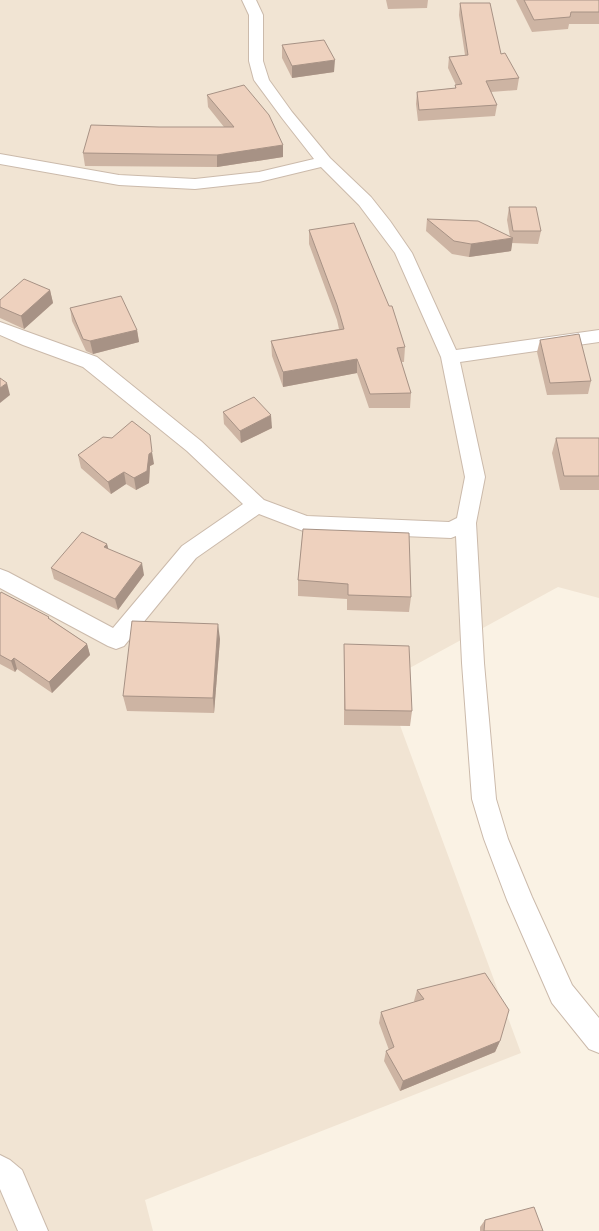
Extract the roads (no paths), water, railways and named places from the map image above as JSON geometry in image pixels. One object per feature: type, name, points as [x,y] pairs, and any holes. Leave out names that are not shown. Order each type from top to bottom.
[{"type":"street","points":[[249,0],[256,15],[256,61],[262,80],[286,115],[324,161],[365,201],[384,224],[402,253],[450,357],[475,477],[466,523],[473,663],[484,799],[496,839],[517,893],[562,994],[599,1039]]},
{"type":"street","points":[[0,159],[119,180],[195,184],[259,177],[324,161]]},
{"type":"street","points":[[0,328],[30,341],[90,362],[194,446],[257,505],[306,524],[451,530],[466,523]]},
{"type":"street","points":[[450,357],[599,336]]},
{"type":"street","points":[[0,578],[116,640],[189,552],[257,505]]},
{"type":"street","points":[[0,1170],[12,1180],[33,1231]]}]
